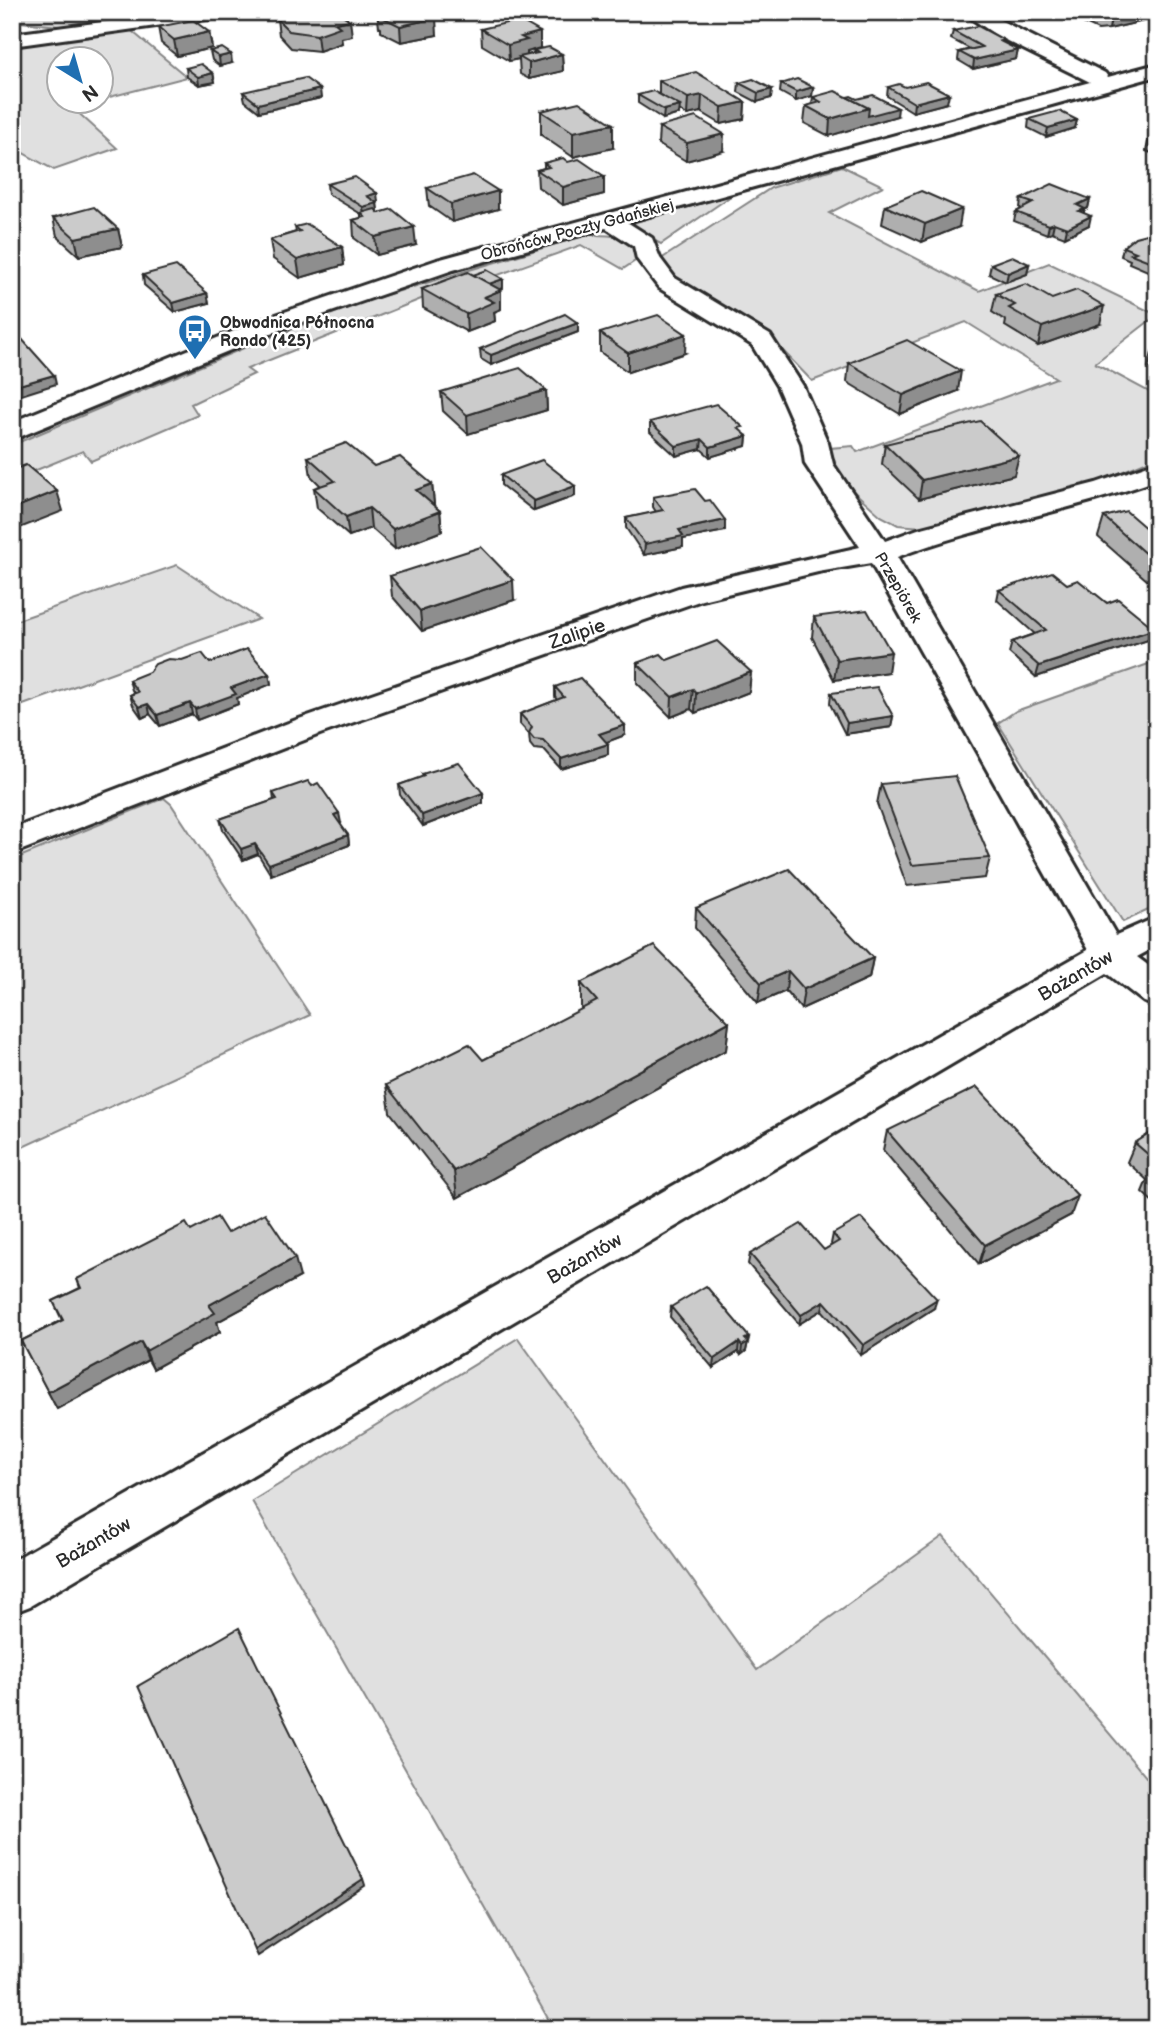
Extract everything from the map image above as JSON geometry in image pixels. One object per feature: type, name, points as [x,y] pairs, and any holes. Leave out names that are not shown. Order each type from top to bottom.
[{"type":"street","points":[[12,40],[221,12]]},
{"type":"street","points":[[971,12],[1006,33],[1098,77],[1101,85]]},
{"type":"street","points":[[12,22],[79,31]]},
{"type":"street","name":"Obrońców Poczty Gdańskiej","points":[[12,432],[271,325],[361,292],[609,220],[1157,70]]},
{"type":"street","name":"Przepiórek","points":[[609,220],[644,243],[649,259],[667,283],[761,340],[790,386],[815,443],[819,464],[859,528],[880,553],[1109,955],[1157,992]]},
{"type":"street","name":"Zalipie","points":[[12,842],[308,727],[692,593],[818,563],[880,553],[928,536],[1106,489],[1157,470]]},
{"type":"street","name":"Bażantów","points":[[12,1589],[1109,955],[1157,930]]},
{"type":"shaded area","points":[[12,12],[202,12],[68,27],[12,21]]},
{"type":"shaded area","points":[[128,28],[187,77],[116,95],[116,46],[46,46],[46,116],[82,116],[117,148],[54,170],[12,147],[12,41]]},
{"type":"shaded area","points":[[842,166],[883,186],[829,213],[979,291],[1049,263],[1157,315],[1095,363],[1157,396],[1157,457],[1098,482],[922,527],[898,525],[881,516],[841,480],[830,448],[853,446],[857,452],[1056,378],[966,322],[812,381],[764,331],[676,284],[661,259],[771,188]]},
{"type":"shaded area","points":[[734,194],[661,244],[631,229],[635,222]]},
{"type":"shaded area","points":[[586,235],[609,235],[629,242],[638,254],[635,261],[623,269],[581,245],[487,279],[441,291],[247,369],[254,374],[191,404],[198,415],[91,461],[83,451],[12,480],[12,445],[251,345],[366,301]]},
{"type":"shaded area","points":[[177,565],[259,619],[12,709],[12,622]]},
{"type":"shaded area","points":[[1157,661],[1157,906],[1123,922],[998,723],[1016,711]]},
{"type":"shaded area","points":[[164,798],[171,804],[310,1015],[12,1152],[12,860]]},
{"type":"shaded area","points":[[518,1338],[757,1670],[943,1536],[1157,1790],[1157,2029],[554,2029],[252,1501]]},
{"type":"building","points":[[310,12],[338,12],[350,20],[335,23],[340,27],[317,35],[289,31],[277,19]]},
{"type":"building","points":[[379,12],[427,12],[436,18],[400,26],[380,16],[384,15]]},
{"type":"building","points":[[193,20],[209,32],[174,40],[158,27]]},
{"type":"building","points":[[519,20],[540,32],[521,37],[527,40],[508,45],[481,29]]},
{"type":"building","points":[[978,26],[1018,50],[974,60],[959,52],[982,47],[953,31]]},
{"type":"building","points":[[549,47],[562,54],[529,63],[519,57],[538,53],[534,50]]},
{"type":"building","points":[[222,48],[231,54],[219,57],[210,51]]},
{"type":"building","points":[[201,64],[213,73],[198,77],[186,68]]},
{"type":"building","points":[[696,72],[745,102],[722,107],[702,95],[688,98],[659,81]]},
{"type":"building","points":[[305,78],[320,89],[258,104],[243,92]]},
{"type":"building","points":[[753,79],[772,89],[758,93],[739,83]]},
{"type":"building","points":[[797,79],[813,87],[796,92],[781,84]]},
{"type":"building","points":[[926,82],[949,94],[914,103],[888,87],[899,84],[905,87]]},
{"type":"building","points":[[653,91],[680,106],[664,110],[638,95]]},
{"type":"building","points":[[835,91],[869,108],[830,119],[806,106],[821,102],[813,97]]},
{"type":"building","points":[[873,95],[898,108],[868,116],[869,108],[847,97],[857,99]]},
{"type":"building","points":[[579,102],[613,124],[573,132],[541,111]]},
{"type":"building","points":[[1059,111],[1077,120],[1048,128],[1029,119]]},
{"type":"building","points":[[696,117],[724,134],[687,143],[659,127]]},
{"type":"building","points":[[563,158],[568,162],[579,159],[604,176],[563,187],[537,170],[549,167],[544,163]]},
{"type":"building","points":[[473,175],[498,191],[451,204],[427,188]]},
{"type":"building","points":[[355,177],[377,193],[367,196],[377,203],[363,207],[327,184]]},
{"type":"building","points":[[1052,184],[1090,199],[1077,205],[1085,209],[1079,211],[1091,216],[1067,228],[1054,223],[1049,225],[1016,212],[1033,203],[1021,199]]},
{"type":"building","points":[[921,191],[962,209],[925,224],[885,206]]},
{"type":"building","points":[[94,207],[118,229],[75,238],[53,218]]},
{"type":"building","points":[[375,209],[379,213],[392,209],[414,227],[375,237],[353,220],[365,217],[361,213]]},
{"type":"building","points":[[307,224],[342,247],[297,260],[270,240],[300,231],[295,227]]},
{"type":"building","points":[[1150,233],[1157,236],[1157,264],[1131,254],[1136,252],[1123,247],[1135,237]]},
{"type":"building","points":[[1012,256],[1029,264],[1008,273],[991,264]]},
{"type":"building","points":[[176,266],[207,293],[173,303],[143,275]]},
{"type":"building","points":[[487,270],[503,279],[489,284],[473,275]]},
{"type":"building","points":[[468,272],[501,290],[484,297],[494,302],[466,314],[422,289]]},
{"type":"building","points":[[1026,284],[1052,299],[1077,290],[1104,306],[1042,327],[1009,308],[1015,305],[996,294]]},
{"type":"building","points":[[565,314],[578,323],[491,355],[480,349]]},
{"type":"building","points":[[658,315],[686,334],[628,353],[600,333]]},
{"type":"building","points":[[12,328],[54,375],[12,387]]},
{"type":"building","points":[[907,340],[961,371],[903,395],[849,363]]},
{"type":"building","points":[[520,368],[546,390],[467,415],[441,392]]},
{"type":"building","points":[[716,404],[743,427],[738,428],[747,436],[710,447],[702,439],[676,446],[650,422]]},
{"type":"building","points":[[980,421],[1019,456],[922,480],[885,444]]},
{"type":"building","points":[[346,443],[374,466],[400,457],[432,484],[416,490],[440,511],[393,529],[369,508],[346,517],[314,488],[335,481],[308,457]]},
{"type":"building","points":[[542,460],[575,486],[534,501],[501,475]]},
{"type":"building","points":[[26,465],[57,491],[12,509],[12,470]]},
{"type":"building","points":[[695,489],[705,501],[710,500],[725,520],[679,530],[683,536],[645,544],[626,518],[663,510],[653,497]]},
{"type":"building","points":[[1126,511],[1148,530],[1157,528],[1157,564],[1104,517]]},
{"type":"building","points":[[481,547],[513,580],[420,611],[390,576]]},
{"type":"building","points":[[1052,572],[1067,584],[1078,580],[1107,603],[1118,599],[1155,629],[1039,666],[1012,642],[1046,630],[999,590]]},
{"type":"building","points":[[867,610],[891,652],[837,660],[814,617]]},
{"type":"building","points":[[717,641],[751,672],[696,693],[693,689],[672,697],[637,663],[661,654],[667,660]]},
{"type":"building","points":[[247,649],[269,674],[231,688],[236,694],[195,709],[190,703],[157,715],[148,704],[139,707],[130,695],[138,692],[129,680],[149,672],[155,664],[168,659],[182,660],[202,653],[210,663]]},
{"type":"building","points":[[580,678],[625,725],[599,734],[608,744],[561,759],[543,740],[534,739],[529,733],[532,727],[520,714],[564,697],[555,687]]},
{"type":"building","points":[[877,687],[893,716],[847,723],[831,693]]},
{"type":"building","points":[[459,763],[483,793],[422,815],[399,785],[424,776],[422,774]]},
{"type":"building","points":[[955,776],[990,858],[912,865],[881,784]]},
{"type":"building","points":[[308,781],[312,786],[318,783],[339,813],[334,815],[348,835],[269,864],[255,844],[241,849],[220,819],[277,799],[273,793]]},
{"type":"building","points":[[789,869],[873,958],[804,989],[788,971],[761,983],[696,908]]},
{"type":"building","points":[[654,946],[729,1022],[454,1171],[386,1085],[469,1044],[483,1060],[597,1001],[581,983]]},
{"type":"building","points":[[977,1087],[1078,1196],[985,1245],[887,1131]]},
{"type":"building","points":[[1157,1129],[1157,1162],[1135,1143]]},
{"type":"building","points":[[1157,1169],[1157,1179],[1150,1173]]},
{"type":"building","points":[[265,1213],[295,1258],[209,1305],[215,1313],[146,1351],[141,1342],[48,1392],[21,1341],[63,1320],[53,1301],[81,1288],[77,1279],[186,1223],[191,1231],[217,1217],[227,1233]]},
{"type":"building","points":[[861,1218],[937,1299],[863,1345],[824,1301],[801,1315],[750,1254],[801,1224],[824,1250],[839,1241],[833,1234]]},
{"type":"building","points":[[706,1286],[749,1337],[745,1339],[748,1342],[742,1346],[739,1342],[714,1359],[671,1307]]},
{"type":"building","points":[[239,1628],[363,1879],[255,1950],[138,1686]]},
{"type":"place","name":"Obwodnica Północna Rondo (425)","points":[[195,361]]}]
